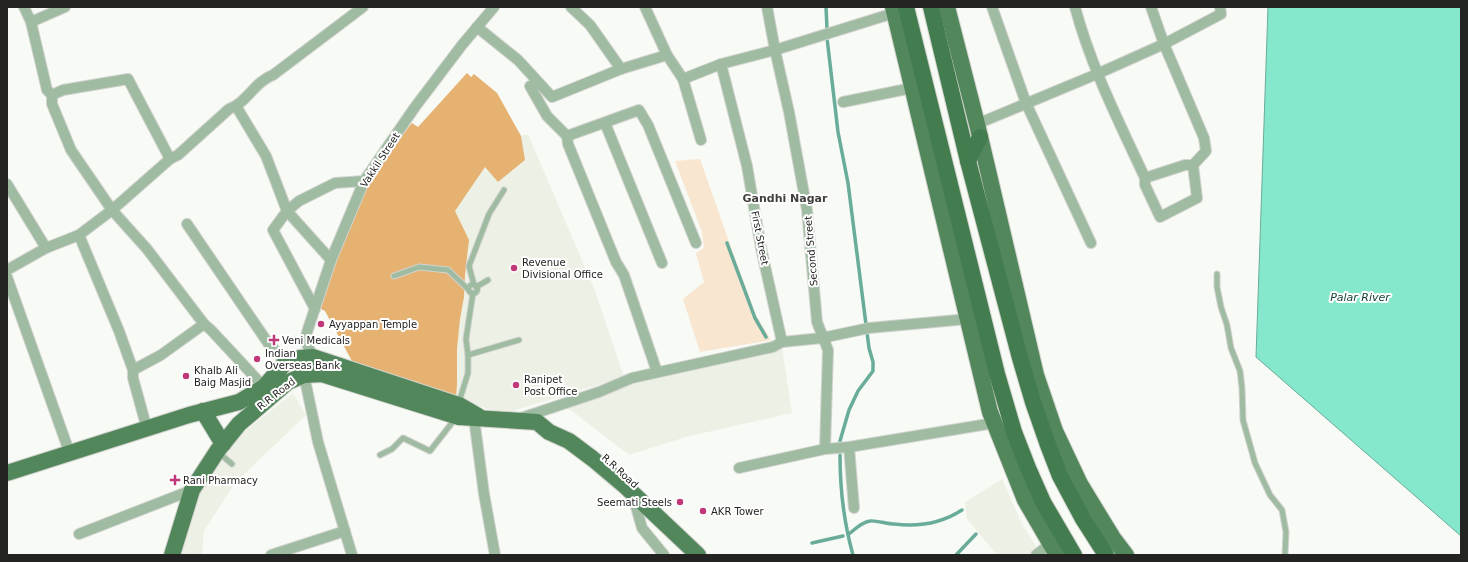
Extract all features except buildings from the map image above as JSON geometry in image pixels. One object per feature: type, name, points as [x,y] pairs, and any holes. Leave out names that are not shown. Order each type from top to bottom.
[{"type":"highway","points":[[931,7],[968,161],[1033,402],[1060,476],[1083,519],[1106,555]]},
{"type":"highway","points":[[897,9],[980,304],[997,374],[1014,432],[1043,502],[1074,555]]},
{"type":"highway","points":[[968,161],[978,131]]},
{"type":"main road","points":[[946,7],[978,131],[1036,375],[1055,431],[1080,484],[1113,538],[1126,555]]},
{"type":"main road","points":[[897,9],[912,88],[990,412],[1025,500],[1054,550]]},
{"type":"main road","name":"R.R Road","points":[[7,473],[203,411],[239,402],[264,388],[286,362],[300,358],[313,358],[479,418],[512,421],[554,422],[586,442],[627,477],[709,555]]},
{"type":"main road","name":"R.R Road","points":[[172,555],[192,490],[220,448],[239,424],[288,382],[304,375],[322,374],[458,411]]},
{"type":"main road","points":[[203,411],[220,448]]},
{"type":"main road","name":"R.R Road","points":[[537,422],[549,432],[580,448],[632,493],[698,555]]},
{"type":"street","points":[[24,7],[31,22],[47,90],[52,95],[52,104],[71,150],[112,210],[147,249],[204,324],[264,388]]},
{"type":"street","points":[[31,22],[65,7]]},
{"type":"street","points":[[7,270],[46,248],[79,236],[112,210],[170,159],[178,155],[229,109],[236,106],[266,77],[273,75],[363,7]]},
{"type":"street","name":"Vakkil Street","points":[[313,358],[305,340],[331,260],[364,180],[462,45],[494,7]]},
{"type":"street","points":[[571,7],[590,25],[621,69]]},
{"type":"street","points":[[645,7],[667,56],[683,79],[701,140]]},
{"type":"street","name":"Second Street","points":[[767,7],[789,112],[807,210],[817,322],[828,350],[825,450]]},
{"type":"street","points":[[992,7],[1026,104],[1091,244]]},
{"type":"street","points":[[1075,7],[1097,74],[1145,178],[1145,185],[1160,217],[1197,198],[1193,165],[1206,150],[1204,138],[1164,44],[1151,7]]},
{"type":"street","points":[[978,131],[1026,104],[1164,44],[1221,14],[1220,7]]},
{"type":"street","points":[[683,79],[721,64],[775,50],[897,9]]},
{"type":"street","points":[[477,27],[518,60],[552,97],[621,69],[667,56]]},
{"type":"street","name":"First Street","points":[[721,64],[746,166],[761,248],[782,342]]},
{"type":"street","points":[[52,95],[63,90],[128,79],[170,159]]},
{"type":"street","points":[[530,86],[547,116],[567,136],[568,144],[616,262],[624,275],[657,372]]},
{"type":"street","points":[[843,102],[912,88]]},
{"type":"street","points":[[236,106],[266,156],[287,211],[331,260]]},
{"type":"street","points":[[567,136],[639,110],[648,125],[696,243]]},
{"type":"street","points":[[605,123],[662,263]]},
{"type":"street","points":[[1145,178],[1185,165],[1193,165]]},
{"type":"street","points":[[315,309],[273,230],[287,211],[300,201],[335,183],[364,180]]},
{"type":"street","points":[[7,184],[46,248]]},
{"type":"street","points":[[186,224],[268,343],[286,362]]},
{"type":"street","points":[[79,236],[119,331],[133,370],[133,378],[147,429]]},
{"type":"street","points":[[7,277],[70,454]]},
{"type":"street","points":[[512,421],[598,392],[632,378],[773,347],[782,342],[822,338],[863,329],[968,319]]},
{"type":"street","points":[[133,370],[161,355],[204,324]]},
{"type":"street","points":[[304,375],[318,442],[352,555]]},
{"type":"street","points":[[479,418],[484,494],[495,555]]},
{"type":"street","points":[[739,468],[825,450],[994,423]]},
{"type":"street","points":[[848,447],[854,508]]},
{"type":"street","points":[[79,534],[192,490]]},
{"type":"street","points":[[632,493],[642,528],[664,555]]},
{"type":"street","points":[[271,555],[345,531]]},
{"type":"street","points":[[1036,555],[1054,550]]},
{"type":"lane","points":[[471,292],[477,290],[469,266],[489,214],[504,190]]},
{"type":"lane","points":[[394,276],[419,267],[448,270],[471,292]]},
{"type":"lane","points":[[1217,274],[1220,307],[1227,325],[1231,348],[1240,371],[1244,420],[1255,463],[1270,495],[1282,510],[1286,532],[1285,555]]},
{"type":"lane","points":[[475,286],[488,280]]},
{"type":"lane","points":[[380,455],[392,449],[403,438],[430,451],[458,411],[468,373],[466,339],[471,292]]},
{"type":"lane","points":[[468,355],[519,340]]},
{"type":"lane","points":[[220,448],[232,464]]},
{"type":"shaded area","points":[[467,73],[471,77],[474,74],[497,93],[521,136],[528,134],[594,288],[624,377],[503,414],[353,363],[325,311],[317,307],[395,144],[412,123],[418,127]]},
{"type":"shaded area","points":[[467,73],[471,77],[474,74],[497,93],[521,136],[525,160],[498,182],[485,167],[455,211],[469,240],[464,297],[457,349],[456,397],[353,363],[325,311],[317,307],[333,262],[375,169],[412,123],[418,127]]},
{"type":"shaded area","points":[[700,159],[756,315],[771,340],[700,352],[683,299],[704,282],[696,253],[704,248],[702,232],[675,161]]},
{"type":"shaded area","points":[[782,347],[792,413],[686,437],[629,455],[568,408],[635,381]]},
{"type":"shaded area","points":[[293,393],[306,415],[235,483],[204,531],[202,555],[181,555],[192,508],[224,448]]},
{"type":"shaded area","points":[[1002,479],[1024,528],[1042,555],[997,555],[967,519],[965,502]]},
{"type":"water","name":"Palar River","points":[[1268,7],[1461,7],[1461,536],[1256,357]]},
{"type":"waterway","points":[[826,7],[827,29]]},
{"type":"waterway","points":[[827,38],[838,132],[848,183],[869,348],[873,362],[873,371],[858,391],[849,410],[840,441]]},
{"type":"waterway","points":[[727,243],[755,318],[766,337]]},
{"type":"waterway","points":[[840,455],[843,505],[853,555]]},
{"type":"waterway","points":[[849,534],[861,524],[870,521],[903,525],[930,523],[946,518],[962,510]]},
{"type":"waterway","points":[[956,555],[976,534]]},
{"type":"waterway","points":[[812,543],[843,536]]},
{"type":"place","name":"Revenue Divisional Office","points":[[514,268]]},
{"type":"place","name":"Ayyappan Temple","points":[[321,324]]},
{"type":"place","name":"Veni Medicals","points":[[274,340]]},
{"type":"place","name":"Indian Overseas Bank","points":[[257,359]]},
{"type":"place","name":"Khalb Ali Baig Masjid","points":[[186,376]]},
{"type":"place","name":"Ranipet Post Office","points":[[516,385]]},
{"type":"place","name":"Rani Pharmacy","points":[[175,480]]},
{"type":"place","name":"Seemati Steels","points":[[680,502]]},
{"type":"place","name":"AKR Tower","points":[[703,511]]},
{"type":"district","name":"Gandhi Nagar","points":[[785,198]]}]
